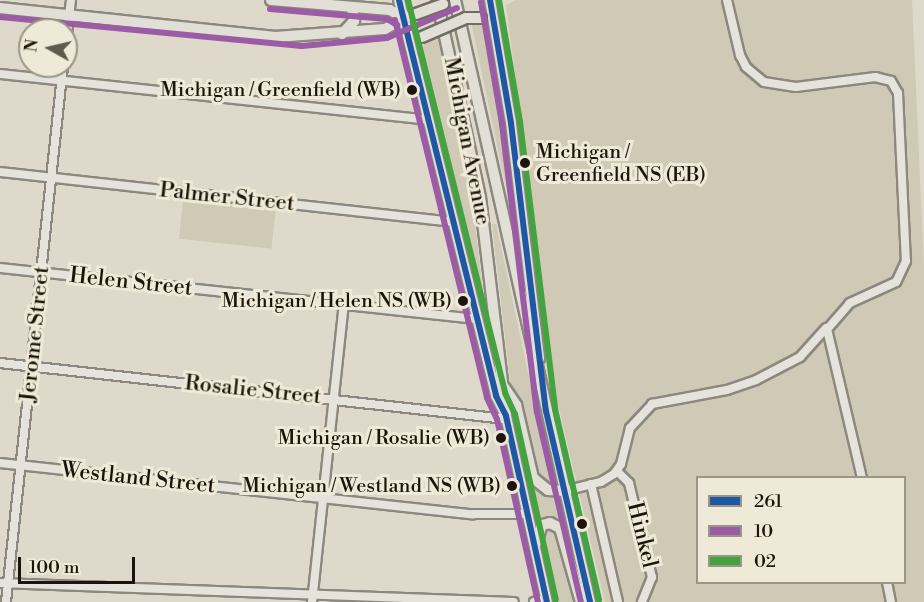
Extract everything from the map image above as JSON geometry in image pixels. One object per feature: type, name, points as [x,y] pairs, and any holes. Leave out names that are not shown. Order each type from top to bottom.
[{"type":"main road","points":[[271,0],[352,9],[390,10],[404,18]]},
{"type":"main road","points":[[399,0],[496,396],[506,417]]},
{"type":"main road","name":"Michigan Avenue","points":[[437,0],[480,197],[506,417],[547,601]]},
{"type":"main road","points":[[0,8],[254,35],[342,34],[385,29],[404,18],[454,0]]},
{"type":"main road","name":"Michigan Avenue","points":[[454,0],[590,602]]},
{"type":"main road","points":[[490,0],[498,34],[546,411]]},
{"type":"main road","points":[[342,34],[354,21],[352,9]]},
{"type":"main road","points":[[412,51],[422,37],[466,18],[481,18],[498,34]]},
{"type":"main road","points":[[504,387],[516,405],[533,478],[548,490],[564,490]]},
{"type":"main road","points":[[535,548],[542,525],[550,523],[560,528],[581,602]]},
{"type":"street","points":[[69,16],[70,0]]},
{"type":"street","points":[[615,473],[630,428],[652,404],[727,390],[756,380],[800,357],[850,303],[896,282],[906,261],[898,93],[891,81],[875,77],[796,87],[764,82],[746,67],[740,55],[727,0]]},
{"type":"street","points":[[0,74],[429,120]]},
{"type":"street","name":"Jerome Street","points":[[6,602],[4,583],[21,465],[62,78]]},
{"type":"street","name":"Palmer Street","points":[[0,172],[454,222]]},
{"type":"street","name":"Helen Street","points":[[0,268],[477,319]]},
{"type":"street","points":[[312,598],[344,305]]},
{"type":"street","points":[[828,325],[827,336],[862,476]]},
{"type":"street","name":"Rosalie Street","points":[[0,363],[506,417]]},
{"type":"street","name":"Westland Street","points":[[0,463],[473,514],[528,514]]},
{"type":"street","name":"Hinkel","points":[[564,490],[591,484],[615,473],[629,483],[652,577],[642,602]]},
{"type":"street","points":[[591,484],[618,602]]},
{"type":"street","points":[[4,583],[312,598],[514,602]]},
{"type":"street","points":[[886,584],[891,602]]},
{"type":"street","points":[[534,602],[547,601]]},
{"type":"shaded area","points":[[516,0],[912,0],[924,267],[924,602],[605,602],[557,400],[506,5]]},
{"type":"shaded area","points":[[471,22],[487,27],[492,39],[521,258]]},
{"type":"shaded area","points":[[437,31],[470,179],[490,355],[420,57],[426,38]]},
{"type":"shaded area","points":[[183,201],[275,211],[272,249],[179,239]]},
{"type":"shaded area","points":[[492,224],[496,224],[552,485],[535,472],[510,379]]},
{"type":"shaded area","points":[[531,484],[553,498],[558,518],[538,518]]},
{"type":"shaded area","points":[[551,527],[559,533],[575,602],[559,602],[543,535]]},
{"type":"transit line","name":"261","points":[[399,0],[496,396],[506,416],[547,602]]},
{"type":"transit line","name":"02","points":[[408,0],[505,393],[515,414],[556,600]]},
{"type":"transit line","name":"261","points":[[490,0],[511,123],[546,411],[590,602]]},
{"type":"transit line","name":"02","points":[[499,0],[520,122],[555,409],[599,600]]},
{"type":"transit line","name":"10","points":[[481,2],[502,124],[537,412],[581,602]]},
{"type":"transit line","name":"10","points":[[0,17],[302,46],[387,38],[457,8]]},
{"type":"transit line","name":"10","points":[[270,9],[387,19],[397,25]]},
{"type":"transit line","name":"10","points":[[395,20],[487,398],[497,419],[538,602]]},
{"type":"place","name":"Michigan / Greenfield (WB)","points":[[412,90]]},
{"type":"place","name":"Michigan / Greenfield NS (EB)","points":[[525,163]]},
{"type":"place","name":"Michigan / Helen NS (WB)","points":[[463,301]]},
{"type":"place","name":"Michigan / Rosalie (WB)","points":[[501,438]]},
{"type":"place","name":"Michigan / Westland NS (WB)","points":[[512,486]]}]
